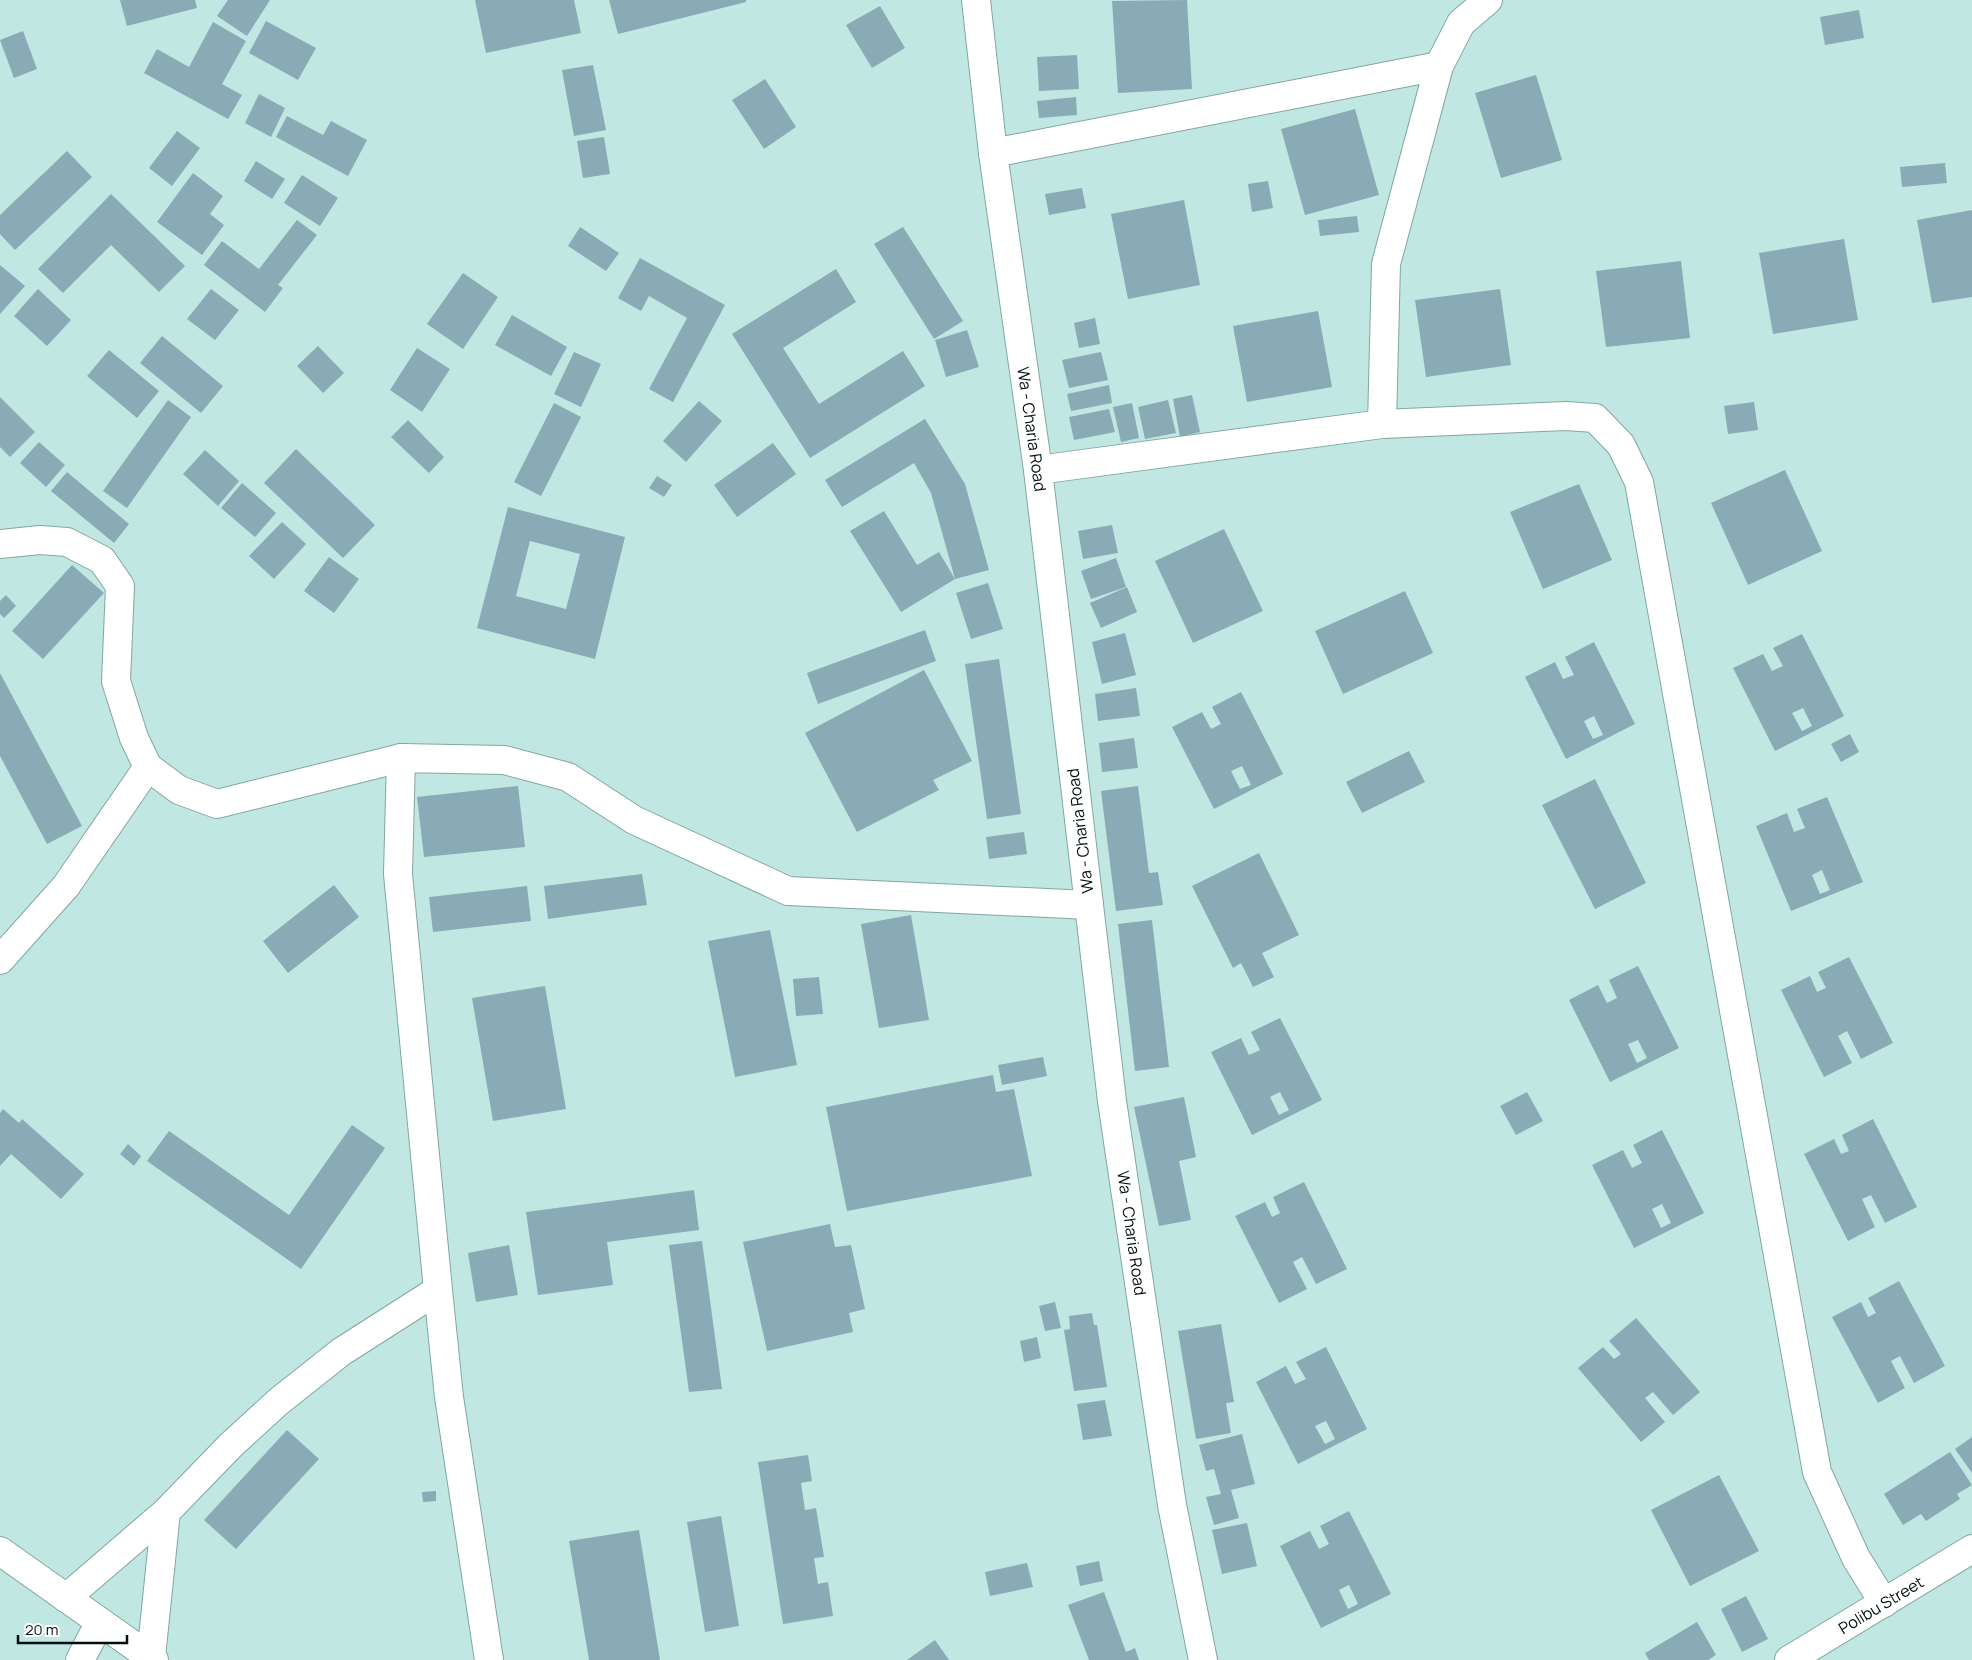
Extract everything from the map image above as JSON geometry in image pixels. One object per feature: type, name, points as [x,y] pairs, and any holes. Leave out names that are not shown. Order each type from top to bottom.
[{"type":"street","name":"Wa - Charia Road","points":[[976,0],[993,154],[1038,470],[1112,1101],[1169,1486],[1203,1660]]},
{"type":"street","points":[[1382,424],[1386,264],[1440,66],[1461,23],[1488,0]]},
{"type":"street","points":[[993,154],[1440,66]]},
{"type":"street","points":[[1038,470],[1382,424],[1566,416],[1595,418],[1621,445],[1639,482],[1817,1472],[1856,1558],[1884,1603]]},
{"type":"street","points":[[0,544],[40,540],[67,542],[102,560],[120,586],[116,680],[134,738],[148,767],[179,790],[217,804],[401,758],[504,760],[568,777],[634,820],[788,891],[1089,904]]},
{"type":"street","points":[[401,758],[398,874],[438,1290],[449,1397],[489,1660]]},
{"type":"street","points":[[0,960],[66,886],[148,767]]},
{"type":"street","points":[[66,1598],[166,1512],[231,1445],[278,1402],[342,1352],[438,1290]]},
{"type":"street","points":[[0,1551],[152,1659],[166,1512]]},
{"type":"street","name":"Polibu Street","points":[[1789,1660],[1972,1549]]},
{"type":"street","points":[[80,1660],[100,1622]]},
{"type":"building","points":[[120,0],[195,0],[197,8],[127,26]]},
{"type":"building","points":[[228,0],[270,0],[247,36],[217,16]]},
{"type":"building","points":[[475,0],[574,0],[581,33],[486,53]]},
{"type":"building","points":[[609,0],[746,0],[746,2],[618,34]]},
{"type":"building","points":[[1187,0],[1192,89],[1118,93],[1112,1]]},
{"type":"building","points":[[880,6],[905,48],[872,68],[846,25]]},
{"type":"building","points":[[1859,10],[1864,38],[1825,45],[1820,17]]},
{"type":"building","points":[[266,21],[316,48],[298,80],[249,53]]},
{"type":"building","points":[[213,22],[246,41],[222,84],[242,95],[228,119],[144,73],[157,49],[189,67]]},
{"type":"building","points":[[23,31],[37,69],[14,78],[0,40]]},
{"type":"building","points":[[1077,55],[1079,89],[1039,91],[1037,57]]},
{"type":"building","points":[[593,65],[606,130],[574,136],[562,70]]},
{"type":"building","points":[[1536,75],[1562,160],[1501,178],[1475,93]]},
{"type":"building","points":[[765,79],[796,127],[764,149],[732,100]]},
{"type":"building","points":[[259,94],[285,108],[271,137],[245,123]]},
{"type":"building","points":[[1076,97],[1077,115],[1039,118],[1037,101]]},
{"type":"building","points":[[1355,109],[1379,195],[1305,215],[1281,129]]},
{"type":"building","points":[[287,116],[323,135],[331,121],[367,140],[348,176],[276,137]]},
{"type":"building","points":[[177,131],[200,148],[172,186],[149,168]]},
{"type":"building","points":[[604,137],[610,174],[583,178],[577,141]]},
{"type":"building","points":[[67,151],[92,177],[15,250],[0,234],[0,215]]},
{"type":"building","points":[[256,161],[285,179],[272,199],[244,181]]},
{"type":"building","points":[[1945,163],[1947,183],[1902,187],[1900,167]]},
{"type":"building","points":[[193,173],[223,196],[210,214],[224,225],[202,255],[157,222]]},
{"type":"building","points":[[302,175],[338,198],[320,226],[284,203]]},
{"type":"building","points":[[1268,181],[1273,208],[1252,212],[1248,184]]},
{"type":"building","points":[[1082,188],[1086,208],[1049,215],[1045,194]]},
{"type":"building","points":[[111,194],[185,266],[159,292],[111,245],[63,293],[38,269]]},
{"type":"building","points":[[1184,200],[1200,285],[1128,299],[1111,214]]},
{"type":"building","points":[[1972,210],[1972,297],[1932,303],[1917,220]]},
{"type":"building","points":[[1357,216],[1359,232],[1320,236],[1318,220]]},
{"type":"building","points":[[297,220],[317,235],[278,285],[283,288],[265,312],[204,265],[222,241],[259,269]]},
{"type":"building","points":[[580,227],[619,253],[606,271],[568,246]]},
{"type":"building","points":[[903,227],[963,321],[934,339],[874,244]]},
{"type":"building","points":[[1844,239],[1858,320],[1773,334],[1759,253]]},
{"type":"building","points":[[640,258],[725,305],[673,402],[649,389],[687,318],[649,296],[641,311],[618,298]]},
{"type":"building","points":[[1681,261],[1690,338],[1606,347],[1596,271]]},
{"type":"building","points":[[0,265],[25,286],[0,314]]},
{"type":"building","points":[[836,269],[856,302],[783,348],[819,404],[903,351],[925,386],[810,458],[732,334]]},
{"type":"building","points":[[463,273],[498,297],[463,349],[427,324]]},
{"type":"building","points":[[38,289],[71,320],[47,346],[14,316]]},
{"type":"building","points":[[211,289],[239,310],[215,340],[187,319]]},
{"type":"building","points":[[1500,289],[1511,365],[1426,377],[1415,300]]},
{"type":"building","points":[[1318,311],[1332,387],[1247,402],[1233,326]]},
{"type":"building","points":[[512,315],[567,347],[551,376],[495,345]]},
{"type":"building","points":[[1095,318],[1100,344],[1079,348],[1074,323]]},
{"type":"building","points":[[967,330],[979,367],[946,377],[935,340]]},
{"type":"building","points":[[162,336],[223,386],[201,413],[140,363]]},
{"type":"building","points":[[318,346],[344,373],[323,393],[297,366]]},
{"type":"building","points":[[417,348],[450,369],[422,412],[390,390]]},
{"type":"building","points":[[109,350],[159,391],[137,418],[87,376]]},
{"type":"building","points":[[574,352],[601,364],[581,407],[554,394]]},
{"type":"building","points":[[1101,352],[1108,380],[1069,388],[1062,360]]},
{"type":"building","points":[[1109,385],[1112,403],[1071,411],[1067,394]]},
{"type":"building","points":[[1192,395],[1200,432],[1180,437],[1173,399]]},
{"type":"building","points":[[0,397],[35,432],[10,457],[0,447]]},
{"type":"building","points":[[168,400],[191,417],[127,508],[103,491]]},
{"type":"building","points":[[1168,400],[1176,433],[1145,439],[1138,407]]},
{"type":"building","points":[[699,401],[722,421],[686,462],[663,441]]},
{"type":"building","points":[[1754,402],[1758,430],[1728,434],[1724,406]]},
{"type":"building","points":[[554,403],[581,417],[541,496],[514,482]]},
{"type":"building","points":[[1132,403],[1139,438],[1121,442],[1113,407]]},
{"type":"building","points":[[1109,409],[1115,432],[1074,440],[1069,417]]},
{"type":"building","points":[[925,419],[965,484],[989,570],[955,579],[931,493],[914,463],[842,507],[825,480]]},
{"type":"building","points":[[408,420],[444,457],[429,473],[391,437]]},
{"type":"building","points":[[39,442],[65,465],[46,487],[20,463]]},
{"type":"building","points":[[773,443],[796,474],[737,517],[714,485]]},
{"type":"building","points":[[296,449],[375,525],[343,558],[264,483]]},
{"type":"building","points":[[205,450],[239,481],[218,506],[183,474]]},
{"type":"building","points":[[1785,470],[1822,551],[1748,585],[1711,503]]},
{"type":"building","points":[[67,472],[129,524],[114,543],[51,491]]},
{"type":"building","points":[[657,476],[672,485],[664,497],[649,488]]},
{"type":"building","points":[[242,483],[276,513],[255,537],[221,508]]},
{"type":"building","points":[[1579,484],[1612,560],[1543,589],[1510,512]]},
{"type":"building","points":[[508,507],[625,537],[595,659],[477,628]],"holes":[[[530,541],[580,554],[566,609],[516,596]]]},
{"type":"building","points":[[884,511],[917,565],[939,552],[955,579],[901,612],[850,531]]},
{"type":"building","points":[[282,522],[306,544],[274,579],[249,556]]},
{"type":"building","points":[[1112,525],[1118,553],[1083,559],[1078,531]]},
{"type":"building","points":[[1224,529],[1263,611],[1193,643],[1155,561]]},
{"type":"building","points":[[329,557],[359,579],[334,613],[304,591]]},
{"type":"building","points":[[1116,558],[1126,587],[1091,599],[1081,571]]},
{"type":"building","points":[[72,565],[104,593],[43,659],[12,631]]},
{"type":"building","points":[[988,583],[1003,629],[971,639],[956,593]]},
{"type":"building","points":[[1127,587],[1137,612],[1101,628],[1090,603]]},
{"type":"building","points":[[1405,591],[1433,653],[1343,694],[1315,631]]},
{"type":"building","points":[[6,595],[16,606],[4,618],[0,614],[0,601]]},
{"type":"building","points":[[925,630],[936,661],[818,704],[807,673]]},
{"type":"building","points":[[1125,633],[1136,675],[1102,684],[1092,642]]},
{"type":"building","points":[[1802,634],[1844,716],[1775,751],[1733,668],[1763,654],[1772,671],[1783,666],[1773,648]],"holes":[[[1803,708],[1812,726],[1802,731],[1792,713]]]},
{"type":"building","points":[[1594,642],[1635,724],[1566,759],[1525,677],[1555,662],[1563,679],[1574,675],[1565,657]],"holes":[[[1594,716],[1603,735],[1593,739],[1584,721]]]},
{"type":"building","points":[[999,659],[1021,814],[987,819],[965,664]]},
{"type":"building","points":[[924,670],[972,761],[933,780],[939,790],[857,832],[805,733]]},
{"type":"building","points":[[0,673],[82,826],[47,844],[0,756]]},
{"type":"building","points":[[1136,688],[1140,716],[1098,721],[1095,694]]},
{"type":"building","points":[[1241,692],[1283,774],[1214,809],[1172,727],[1202,712],[1211,729],[1221,724],[1212,707]],"holes":[[[1242,766],[1251,785],[1240,789],[1231,771]]]},
{"type":"building","points":[[1850,734],[1859,752],[1841,762],[1831,744]]},
{"type":"building","points":[[1134,738],[1138,768],[1102,772],[1099,743]]},
{"type":"building","points":[[1409,751],[1425,782],[1362,813],[1346,782]]},
{"type":"building","points":[[1595,779],[1646,883],[1595,909],[1542,805]]},
{"type":"building","points":[[518,786],[525,847],[424,857],[417,797]]},
{"type":"building","points":[[1138,786],[1149,873],[1158,872],[1163,905],[1116,911],[1101,791]]},
{"type":"building","points":[[1827,797],[1863,882],[1791,911],[1756,826],[1787,813],[1794,832],[1805,828],[1797,809]],"holes":[[[1822,870],[1830,890],[1820,894],[1812,875]]]},
{"type":"building","points":[[1024,832],[1027,854],[989,859],[986,837]]},
{"type":"building","points":[[1259,853],[1299,935],[1262,953],[1274,977],[1253,987],[1241,963],[1233,968],[1192,886]]},
{"type":"building","points":[[642,874],[647,905],[548,919],[544,886]]},
{"type":"building","points":[[334,885],[359,917],[288,973],[263,941]]},
{"type":"building","points":[[527,886],[531,921],[433,932],[429,897]]},
{"type":"building","points":[[911,915],[929,1020],[879,1028],[861,924]]},
{"type":"building","points":[[1152,920],[1169,1067],[1135,1071],[1118,924]]},
{"type":"building","points":[[770,930],[797,1065],[735,1077],[708,941]]},
{"type":"building","points":[[1849,957],[1893,1043],[1861,1059],[1847,1031],[1838,1036],[1852,1063],[1824,1077],[1781,990],[1810,976],[1817,992],[1826,988],[1818,972]]},
{"type":"building","points":[[1638,966],[1679,1048],[1610,1082],[1569,1000],[1598,985],[1607,1003],[1617,998],[1609,980]],"holes":[[[1638,1040],[1647,1058],[1637,1063],[1628,1044]]]},
{"type":"building","points":[[819,977],[823,1014],[796,1016],[793,979]]},
{"type":"building","points":[[545,986],[566,1109],[493,1121],[472,998]]},
{"type":"building","points":[[1280,1018],[1322,1100],[1252,1135],[1211,1052],[1241,1038],[1249,1055],[1260,1050],[1251,1032]],"holes":[[[1280,1092],[1289,1110],[1279,1115],[1270,1097]]]},
{"type":"building","points":[[1043,1057],[1047,1076],[1002,1085],[998,1065]]},
{"type":"building","points":[[993,1075],[996,1092],[1014,1089],[1032,1176],[847,1211],[826,1107]]},
{"type":"building","points":[[1527,1092],[1543,1121],[1516,1135],[1500,1106]]},
{"type":"building","points":[[1184,1097],[1196,1157],[1179,1161],[1191,1220],[1159,1226],[1134,1107]]},
{"type":"building","points":[[3,1109],[19,1123],[22,1119],[84,1174],[61,1199],[11,1154],[0,1166],[0,1113]]},
{"type":"building","points":[[1873,1119],[1917,1207],[1885,1223],[1871,1195],[1862,1199],[1875,1227],[1848,1241],[1804,1154],[1834,1139],[1841,1154],[1849,1151],[1842,1135]]},
{"type":"building","points":[[352,1125],[385,1148],[301,1269],[147,1161],[169,1131],[289,1215]]},
{"type":"building","points":[[1662,1130],[1704,1213],[1634,1248],[1592,1165],[1623,1150],[1632,1168],[1642,1163],[1633,1145]],"holes":[[[1662,1204],[1671,1223],[1661,1228],[1652,1209]]]},
{"type":"building","points":[[128,1144],[141,1156],[134,1166],[120,1154]]},
{"type":"building","points":[[1304,1182],[1347,1269],[1316,1284],[1302,1257],[1293,1262],[1307,1289],[1279,1303],[1235,1216],[1265,1202],[1272,1217],[1280,1213],[1273,1197]]},
{"type":"building","points":[[694,1190],[699,1230],[607,1242],[613,1285],[538,1295],[526,1212]]},
{"type":"building","points":[[830,1224],[835,1247],[851,1245],[865,1309],[849,1313],[853,1332],[767,1351],[743,1242]]},
{"type":"building","points":[[702,1241],[722,1389],[689,1392],[669,1245]]},
{"type":"building","points":[[509,1245],[518,1295],[476,1302],[468,1253]]},
{"type":"building","points":[[1899,1281],[1945,1366],[1914,1383],[1900,1356],[1891,1361],[1905,1388],[1878,1403],[1832,1317],[1861,1302],[1868,1317],[1876,1313],[1868,1298]]},
{"type":"building","points":[[1055,1302],[1061,1328],[1045,1331],[1039,1306]]},
{"type":"building","points":[[1092,1313],[1094,1325],[1097,1325],[1107,1387],[1074,1391],[1064,1330],[1070,1329],[1069,1316]]},
{"type":"building","points":[[1636,1318],[1700,1392],[1673,1415],[1653,1392],[1645,1398],[1665,1422],[1641,1442],[1578,1368],[1603,1347],[1614,1359],[1621,1354],[1609,1341]]},
{"type":"building","points":[[1221,1324],[1234,1402],[1226,1403],[1231,1433],[1196,1439],[1178,1331]]},
{"type":"building","points":[[1037,1337],[1041,1358],[1024,1362],[1020,1341]]},
{"type":"building","points":[[1326,1347],[1367,1429],[1298,1464],[1256,1382],[1286,1366],[1295,1384],[1306,1379],[1296,1362]],"holes":[[[1326,1421],[1335,1439],[1325,1444],[1315,1426]]]},
{"type":"building","points":[[1105,1400],[1112,1436],[1083,1440],[1077,1404]]},
{"type":"building","points":[[287,1430],[319,1459],[236,1549],[204,1520]]},
{"type":"building","points":[[1242,1434],[1255,1484],[1231,1490],[1239,1518],[1214,1525],[1206,1497],[1221,1494],[1214,1469],[1206,1471],[1199,1445]]},
{"type":"building","points":[[1972,1437],[1972,1473],[1955,1449]]},
{"type":"building","points":[[1950,1452],[1972,1485],[1957,1494],[1960,1499],[1926,1521],[1921,1514],[1903,1525],[1884,1494]]},
{"type":"building","points":[[808,1455],[812,1481],[801,1483],[805,1510],[816,1508],[824,1557],[814,1558],[818,1584],[828,1582],[833,1616],[783,1624],[758,1462]]},
{"type":"building","points":[[1719,1475],[1759,1551],[1690,1586],[1651,1510]]},
{"type":"building","points":[[436,1491],[436,1501],[423,1502],[422,1492]]},
{"type":"building","points":[[1349,1511],[1391,1594],[1321,1628],[1280,1546],[1310,1531],[1319,1549],[1329,1544],[1320,1526]],"holes":[[[1349,1585],[1358,1604],[1348,1609],[1339,1590]]]},
{"type":"building","points":[[721,1516],[739,1626],[705,1632],[687,1522]]},
{"type":"building","points":[[1247,1523],[1257,1566],[1222,1574],[1212,1530]]},
{"type":"building","points":[[639,1530],[660,1660],[589,1660],[569,1541]]},
{"type":"building","points":[[1099,1561],[1103,1581],[1080,1586],[1076,1566]]},
{"type":"building","points":[[1027,1563],[1033,1587],[990,1596],[985,1572]]},
{"type":"building","points":[[1104,1592],[1126,1652],[1135,1648],[1139,1660],[1089,1660],[1068,1605]]},
{"type":"building","points":[[1746,1596],[1768,1639],[1742,1652],[1721,1609]]},
{"type":"building","points":[[1697,1622],[1716,1655],[1708,1660],[1649,1660],[1645,1653]]},
{"type":"building","points":[[935,1640],[949,1660],[907,1660]]}]
